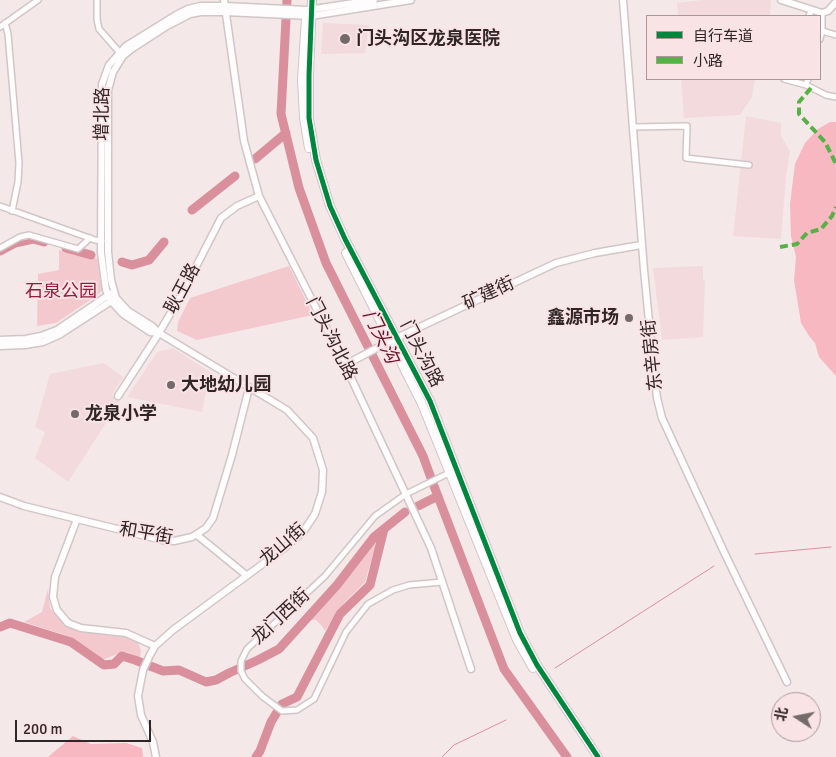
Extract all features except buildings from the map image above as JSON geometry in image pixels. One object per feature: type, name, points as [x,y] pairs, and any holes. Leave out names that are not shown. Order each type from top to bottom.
[{"type":"main road","name":"门头沟路","points":[[308,0],[309,118],[316,160],[330,206],[391,340],[430,401],[452,472],[516,640],[592,757]]},
{"type":"main road","name":"门头沟路","points":[[309,13],[312,0]]},
{"type":"main road","name":"门头沟路","points":[[452,472],[520,633],[537,665],[598,757]]},
{"type":"street","points":[[0,26],[38,0]]},
{"type":"street","points":[[98,0],[97,19],[100,29],[121,54]]},
{"type":"street","points":[[309,13],[374,0]]},
{"type":"street","points":[[309,13],[411,0]]},
{"type":"street","name":"东辛房街","points":[[623,0],[641,245],[657,398],[662,418],[787,682]]},
{"type":"street","points":[[781,0],[810,14],[822,14],[828,11],[836,2]]},
{"type":"street","name":"增北路","points":[[112,297],[101,253],[105,240],[102,84],[109,65],[121,54],[190,14],[225,6],[309,13]]},
{"type":"street","name":"门头沟北路","points":[[225,6],[244,140],[259,196],[345,365],[431,548],[471,670]]},
{"type":"street","points":[[821,35],[822,14]]},
{"type":"street","points":[[5,23],[8,34],[19,163],[18,182],[12,211]]},
{"type":"street","points":[[822,31],[836,35]]},
{"type":"street","points":[[792,80],[826,95],[836,97]]},
{"type":"street","points":[[806,85],[808,80]]},
{"type":"street","points":[[633,127],[687,126],[686,158],[749,165]]},
{"type":"street","name":"耿王路","points":[[118,396],[159,333],[184,290],[221,218],[236,206],[259,196]]},
{"type":"street","points":[[0,206],[90,238],[105,240]]},
{"type":"street","points":[[0,248],[20,237],[29,235],[78,249],[90,238]]},
{"type":"street","name":"矿建街","points":[[345,365],[391,340],[556,263],[595,253],[641,245]]},
{"type":"street","points":[[0,340],[34,337],[57,330],[112,297]]},
{"type":"street","points":[[0,346],[43,342],[60,335],[112,297]]},
{"type":"street","name":"龙山街","points":[[112,297],[159,333],[287,410],[313,438],[323,470],[322,492],[315,514],[303,532],[155,646],[142,670],[138,696],[141,715],[153,742],[156,757]]},
{"type":"street","name":"和平街","points":[[0,497],[12,502],[162,540],[174,542],[197,535],[206,528],[213,518],[249,388]]},
{"type":"street","name":"龙门西街","points":[[442,582],[410,585],[393,590],[368,604],[346,632],[314,700],[297,710],[282,711],[265,699],[244,679],[241,670],[242,661],[247,649],[325,576],[375,516],[406,494],[452,472]]},
{"type":"street","points":[[77,519],[55,577],[53,597],[57,610],[68,623],[81,628],[126,633],[155,646]]},
{"type":"street","points":[[197,535],[246,576]]},
{"type":"shaded area","points":[[702,0],[771,0],[770,15],[678,15],[677,3]]},
{"type":"shaded area","name":"门头沟区龙泉医院","points":[[323,23],[369,25],[365,53],[321,54]]},
{"type":"shaded area","points":[[681,80],[755,80],[752,97],[740,115],[684,118]]},
{"type":"shaded area","points":[[746,116],[781,123],[781,136],[790,151],[781,239],[733,236]]},
{"type":"shaded area","points":[[830,122],[836,122],[836,376],[819,357],[815,343],[801,323],[794,280],[796,257],[791,236],[790,204],[795,164],[805,143],[818,129]]},
{"type":"shaded area","points":[[703,266],[703,281],[705,281],[703,337],[662,340],[653,268]]},
{"type":"shaded area","name":"大地幼儿园","points":[[173,348],[210,372],[202,412],[127,397],[157,352]]},
{"type":"shaded area","name":"龙泉小学","points":[[104,363],[123,377],[112,395],[120,401],[68,482],[35,458],[45,432],[35,427],[50,374]]},
{"type":"shaded area","points":[[73,736],[91,744],[126,743],[142,748],[143,757],[48,757]]},
{"type":"green space","name":"石泉公园","points":[[59,250],[99,259],[103,288],[99,294],[56,323],[37,326],[38,274],[59,270]]},
{"type":"green space","points":[[289,266],[313,315],[197,340],[177,331],[178,322],[190,298]]},
{"type":"green space","points":[[378,537],[365,582],[344,603],[325,631],[316,620],[309,620],[343,583]]},
{"type":"green space","points":[[48,589],[50,608],[60,619],[79,631],[116,634],[138,642],[141,651],[140,657],[126,652],[105,659],[101,658],[65,635],[24,622],[42,612]]},
{"type":"waterway","name":"门头沟","points":[[287,0],[281,114],[299,188],[326,263],[423,456],[431,478]]},
{"type":"waterway","points":[[255,159],[286,133]]},
{"type":"waterway","points":[[192,210],[235,176]]},
{"type":"waterway","points":[[0,251],[15,243],[33,239],[44,242]]},
{"type":"waterway","points":[[122,262],[132,265],[149,260],[164,242]]},
{"type":"waterway","points":[[66,248],[91,255]]},
{"type":"waterway","name":"门头沟","points":[[434,486],[504,669],[567,757]]},
{"type":"waterway","points":[[418,506],[438,496]]},
{"type":"waterway","points":[[0,627],[10,623],[71,642],[104,665],[114,664],[122,656],[163,671],[179,670],[206,682],[216,680],[279,649],[337,585],[374,537],[405,512]]},
{"type":"waterway","points":[[256,757],[271,722],[282,704],[297,697],[340,614],[370,585],[384,529]]},
{"type":"waterway","points":[[755,554],[831,547]]},
{"type":"waterway","points":[[555,668],[714,566]]},
{"type":"waterway","points":[[442,757],[454,745],[506,720]]},
{"type":"marked path","points":[[811,88],[799,102],[799,114],[825,142],[836,164]]},
{"type":"marked path","points":[[780,247],[797,244],[807,233],[821,229],[832,216],[836,207]]},
{"type":"cycle path","points":[[312,0],[309,118],[316,160],[330,206],[345,239],[430,401],[520,633],[537,665],[598,757]]},
{"type":"place","name":"门头沟区龙泉医院","points":[[345,39]]},
{"type":"place","name":"鑫源市场","points":[[629,318]]},
{"type":"place","name":"大地幼儿园","points":[[171,385]]},
{"type":"place","name":"龙泉小学","points":[[75,414]]}]
